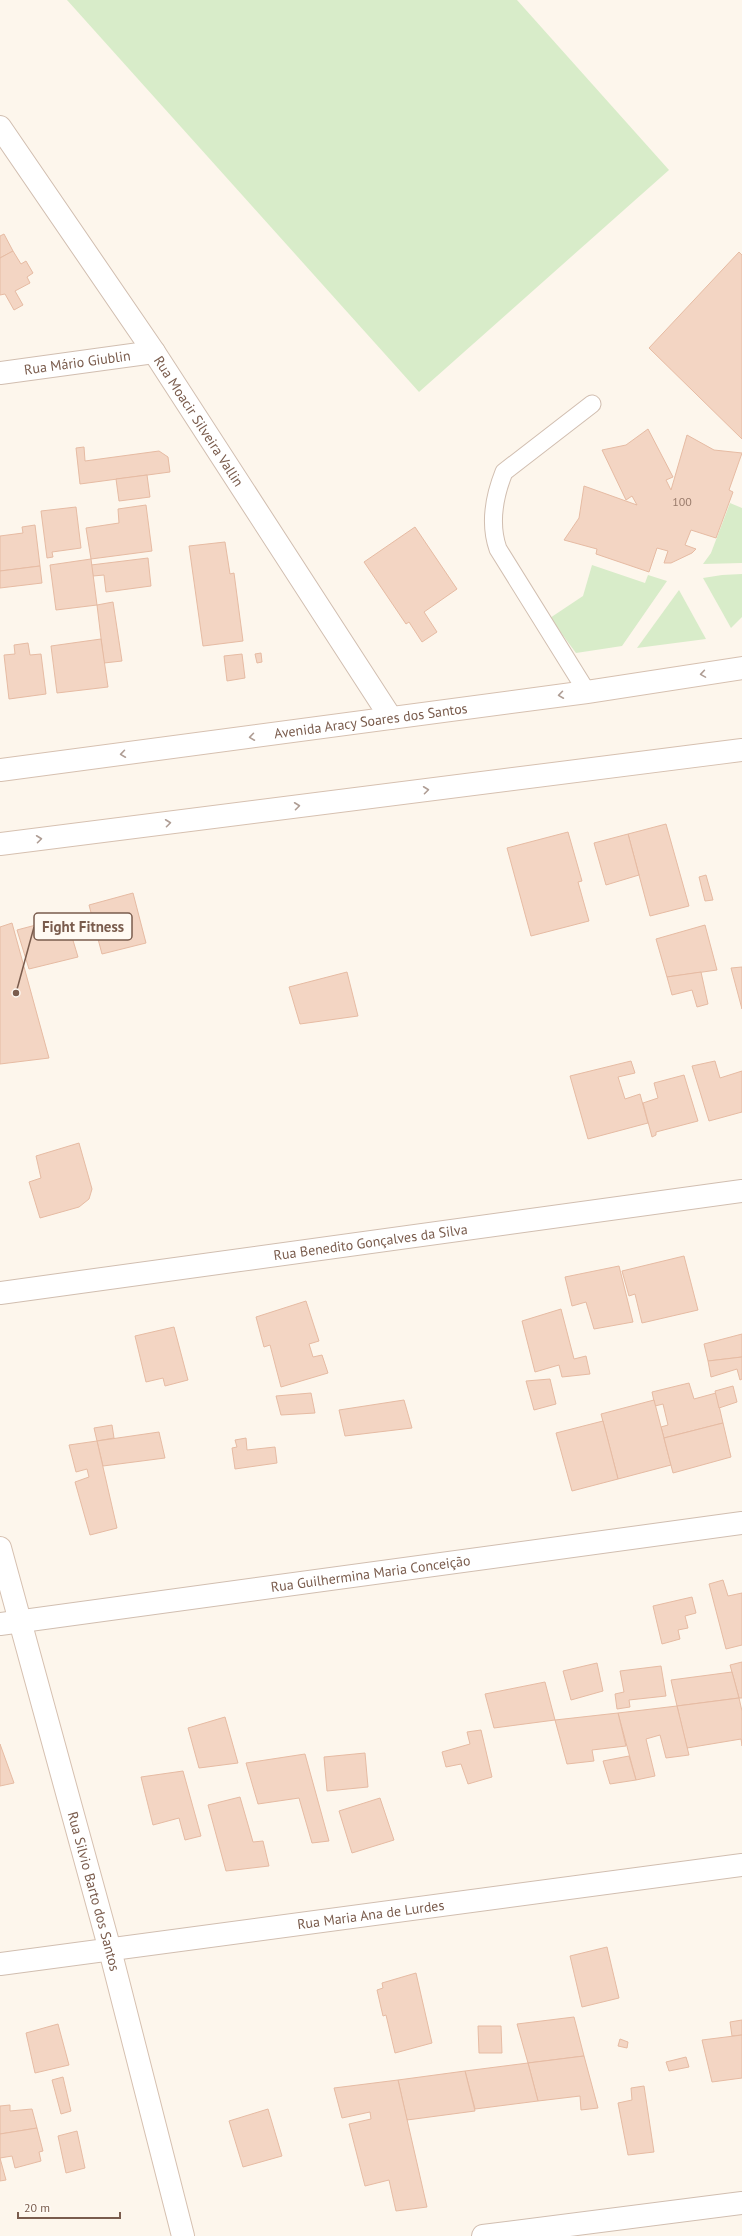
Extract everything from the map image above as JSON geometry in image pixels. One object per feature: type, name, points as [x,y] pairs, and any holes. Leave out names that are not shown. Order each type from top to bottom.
[{"type":"street","name":"Rua Moacir Silveira Vallin","points":[[0,127],[154,352],[391,718]]},
{"type":"street","name":"Rua Mário Giublin","points":[[0,374],[154,352]]},
{"type":"street","name":"Avenida Aracy Soares dos Santos","points":[[0,770],[587,692],[742,668]]},
{"type":"street","points":[[0,844],[742,750]]},
{"type":"street","name":"Rua Benedito Gonçalves da Silva","points":[[0,1293],[742,1191]]},
{"type":"street","name":"Rua Guilhermina Maria Conceição","points":[[10,1623],[742,1523]]},
{"type":"street","name":"Rua Silvio Barto dos Santos","points":[[0,1548],[10,1623],[110,1950],[183,2236]]},
{"type":"street","name":"Rua Maria Ana de Lurdes","points":[[0,1964],[742,1865]]},
{"type":"street","points":[[483,2236],[742,2203]]},
{"type":"lane","points":[[587,692],[498,549],[493,520],[497,488],[504,472],[592,404]]},
{"type":"green space","points":[[67,0],[517,0],[669,170],[419,392]]},
{"type":"green space","points":[[730,503],[742,508],[742,563],[703,564],[711,553]]},
{"type":"green space","points":[[592,565],[645,583],[648,575],[667,581],[622,646],[576,653],[550,618],[583,596]]},
{"type":"green space","points":[[742,574],[742,617],[731,628],[703,578]]},
{"type":"green space","points":[[679,590],[706,639],[637,648]]},
{"type":"building","points":[[4,234],[13,251],[0,258],[0,236]]},
{"type":"building","points":[[13,251],[21,264],[26,261],[33,273],[27,277],[30,283],[15,291],[23,305],[14,310],[5,294],[0,295],[0,258]]},
{"type":"building","points":[[739,252],[742,255],[742,439],[649,348]]},
{"type":"building","points":[[648,429],[673,477],[666,480],[671,490],[687,435],[714,450],[742,453],[729,490],[733,492],[716,538],[691,530],[685,545],[696,549],[692,553],[671,563],[664,563],[668,551],[657,548],[649,572],[596,554],[597,549],[564,540],[579,518],[584,486],[637,505],[632,496],[626,500],[602,450],[626,445]]},
{"type":"building","points":[[84,447],[85,461],[159,451],[168,457],[170,472],[80,484],[76,448]]},
{"type":"building","points":[[147,475],[150,497],[119,501],[116,479]]},
{"type":"building","points":[[146,505],[152,551],[91,559],[86,528],[119,523],[118,509]]},
{"type":"building","points":[[76,507],[81,548],[52,552],[53,557],[47,558],[41,511]]},
{"type":"building","points":[[35,525],[40,566],[0,571],[0,536],[23,533],[22,527]]},
{"type":"building","points":[[415,527],[457,589],[424,612],[437,632],[422,642],[409,622],[406,624],[364,562]]},
{"type":"building","points":[[225,542],[230,574],[234,573],[243,641],[203,646],[189,546]]},
{"type":"building","points":[[148,558],[151,586],[106,592],[104,575],[93,576],[91,565]]},
{"type":"building","points":[[91,559],[97,605],[56,610],[50,565]]},
{"type":"building","points":[[40,566],[42,583],[0,588],[0,571]]},
{"type":"building","points":[[113,602],[122,661],[104,663],[97,605]]},
{"type":"building","points":[[101,639],[108,687],[57,693],[51,646]]},
{"type":"building","points":[[28,643],[30,655],[41,654],[46,694],[9,699],[4,655],[15,654],[14,645]]},
{"type":"building","points":[[261,653],[262,662],[257,663],[255,654]]},
{"type":"building","points":[[242,654],[245,678],[227,681],[224,656]]},
{"type":"building","points":[[666,824],[689,906],[650,916],[628,834]]},
{"type":"building","points":[[568,832],[582,881],[578,882],[589,921],[531,936],[507,848]]},
{"type":"building","points":[[628,834],[639,875],[606,885],[594,843]]},
{"type":"building","points":[[706,875],[713,900],[705,901],[699,877]]},
{"type":"building","points":[[133,893],[146,943],[102,954],[89,905]]},
{"type":"building","points":[[66,917],[78,957],[29,969],[17,930]]},
{"type":"building","points":[[12,923],[49,1058],[0,1064],[0,927]]},
{"type":"building","points":[[705,925],[717,970],[667,977],[656,939]]},
{"type":"building","points":[[742,967],[742,1009],[731,968]]},
{"type":"building","points":[[347,972],[358,1016],[300,1024],[289,987]]},
{"type":"building","points":[[701,972],[708,1004],[697,1007],[692,990],[672,995],[667,977]]},
{"type":"building","points":[[631,1061],[635,1073],[618,1077],[625,1099],[640,1094],[648,1123],[588,1139],[570,1076]]},
{"type":"building","points":[[715,1061],[720,1078],[742,1071],[742,1112],[709,1121],[692,1066]]},
{"type":"building","points":[[684,1075],[698,1121],[656,1132],[656,1135],[652,1137],[643,1103],[658,1098],[654,1083]]},
{"type":"building","points":[[79,1143],[92,1189],[89,1199],[79,1207],[40,1218],[29,1182],[41,1178],[36,1156]]},
{"type":"building","points":[[684,1256],[698,1310],[642,1323],[635,1294],[629,1296],[622,1271]]},
{"type":"building","points":[[619,1266],[633,1322],[594,1329],[586,1302],[572,1306],[565,1277]]},
{"type":"building","points":[[306,1301],[319,1341],[309,1344],[313,1357],[322,1355],[328,1373],[281,1387],[270,1345],[264,1347],[256,1317]]},
{"type":"building","points":[[561,1309],[574,1359],[586,1356],[590,1374],[562,1377],[559,1365],[535,1372],[522,1321]]},
{"type":"building","points":[[174,1327],[188,1380],[165,1386],[163,1378],[146,1382],[135,1336]]},
{"type":"building","points":[[742,1334],[742,1357],[708,1361],[704,1344]]},
{"type":"building","points":[[742,1357],[742,1379],[740,1380],[737,1369],[711,1377],[708,1361]]},
{"type":"building","points":[[550,1379],[556,1404],[534,1410],[526,1381]]},
{"type":"building","points":[[689,1383],[694,1399],[716,1393],[723,1423],[664,1438],[661,1427],[668,1425],[663,1404],[655,1406],[652,1392]]},
{"type":"building","points":[[733,1386],[737,1402],[719,1408],[715,1391]]},
{"type":"building","points":[[311,1393],[315,1413],[281,1415],[276,1396]]},
{"type":"building","points":[[404,1400],[412,1428],[345,1436],[339,1410]]},
{"type":"building","points":[[654,1400],[671,1465],[618,1479],[601,1414]]},
{"type":"building","points":[[603,1421],[618,1479],[572,1491],[556,1433]]},
{"type":"building","points":[[723,1423],[731,1457],[673,1473],[664,1438]]},
{"type":"building","points":[[112,1425],[114,1438],[97,1441],[94,1428]]},
{"type":"building","points":[[159,1432],[165,1458],[103,1466],[97,1441]]},
{"type":"building","points":[[246,1438],[247,1450],[275,1447],[277,1463],[235,1469],[232,1448],[237,1447],[235,1440]]},
{"type":"building","points":[[97,1441],[117,1528],[90,1535],[75,1482],[89,1477],[87,1469],[76,1472],[69,1445]]},
{"type":"building","points":[[723,1580],[728,1596],[742,1593],[742,1645],[726,1649],[709,1584]]},
{"type":"building","points":[[692,1597],[696,1613],[685,1616],[688,1628],[678,1630],[680,1639],[662,1644],[653,1606]]},
{"type":"building","points":[[742,1662],[742,1698],[739,1698],[730,1665]]},
{"type":"building","points":[[597,1663],[603,1691],[571,1700],[563,1671]]},
{"type":"building","points":[[661,1666],[666,1696],[629,1700],[630,1707],[617,1709],[615,1694],[624,1692],[620,1671]]},
{"type":"building","points":[[732,1672],[739,1698],[677,1706],[671,1680]]},
{"type":"building","points":[[545,1682],[555,1720],[494,1728],[485,1694]]},
{"type":"building","points":[[739,1698],[742,1711],[742,1746],[741,1739],[687,1748],[677,1706]]},
{"type":"building","points":[[677,1706],[689,1755],[666,1758],[660,1735],[646,1739],[655,1776],[636,1780],[618,1713]]},
{"type":"building","points":[[618,1713],[626,1746],[592,1750],[594,1761],[567,1764],[555,1720]]},
{"type":"building","points":[[225,1717],[238,1763],[199,1768],[188,1728]]},
{"type":"building","points":[[481,1730],[492,1777],[468,1784],[461,1764],[446,1767],[442,1752],[470,1744],[467,1732]]},
{"type":"building","points":[[0,1744],[14,1783],[0,1786]]},
{"type":"building","points":[[365,1753],[368,1787],[327,1791],[324,1757]]},
{"type":"building","points":[[305,1754],[329,1841],[312,1843],[299,1798],[258,1804],[246,1763]]},
{"type":"building","points":[[629,1756],[636,1780],[610,1784],[603,1761]]},
{"type":"building","points":[[183,1771],[201,1836],[185,1840],[179,1818],[153,1825],[141,1777]]},
{"type":"building","points":[[240,1797],[253,1842],[263,1841],[269,1866],[226,1871],[208,1805]]},
{"type":"building","points":[[380,1798],[394,1840],[352,1853],[339,1811]]},
{"type":"building","points":[[607,1947],[619,1998],[582,2007],[570,1956]]},
{"type":"building","points":[[416,1973],[432,2043],[395,2053],[386,2015],[383,2016],[377,1990],[383,1988],[382,1983]]},
{"type":"building","points":[[574,2017],[584,2056],[528,2063],[517,2024]]},
{"type":"building","points":[[742,2020],[742,2035],[732,2036],[730,2022]]},
{"type":"building","points":[[58,2024],[69,2065],[35,2073],[26,2033]]},
{"type":"building","points":[[478,2026],[501,2026],[502,2053],[479,2053]]},
{"type":"building","points":[[742,2035],[742,2078],[712,2082],[702,2040]]},
{"type":"building","points":[[620,2039],[628,2042],[627,2048],[618,2046]]},
{"type":"building","points":[[584,2056],[598,2108],[581,2110],[580,2096],[538,2101],[528,2063]]},
{"type":"building","points":[[686,2057],[689,2067],[669,2071],[666,2062]]},
{"type":"building","points":[[528,2063],[538,2101],[475,2109],[465,2071]]},
{"type":"building","points":[[465,2071],[475,2111],[407,2120],[398,2080]]},
{"type":"building","points":[[63,2077],[71,2111],[61,2114],[52,2080]]},
{"type":"building","points":[[398,2080],[427,2207],[396,2211],[389,2180],[365,2186],[349,2124],[371,2119],[370,2112],[342,2118],[334,2088]]},
{"type":"building","points":[[644,2086],[654,2152],[628,2155],[618,2103],[632,2100],[631,2088]]},
{"type":"building","points":[[10,2105],[10,2111],[32,2109],[37,2128],[0,2134],[0,2106]]},
{"type":"building","points":[[268,2109],[282,2156],[243,2167],[229,2121]]},
{"type":"building","points":[[37,2128],[43,2151],[39,2152],[41,2161],[15,2168],[12,2156],[0,2158],[0,2134]]},
{"type":"building","points":[[77,2131],[85,2168],[66,2173],[58,2136]]},
{"type":"building","points":[[0,2158],[6,2180],[0,2181]]},
{"type":"place","name":"Fight Fitness","points":[[16,993]]}]
